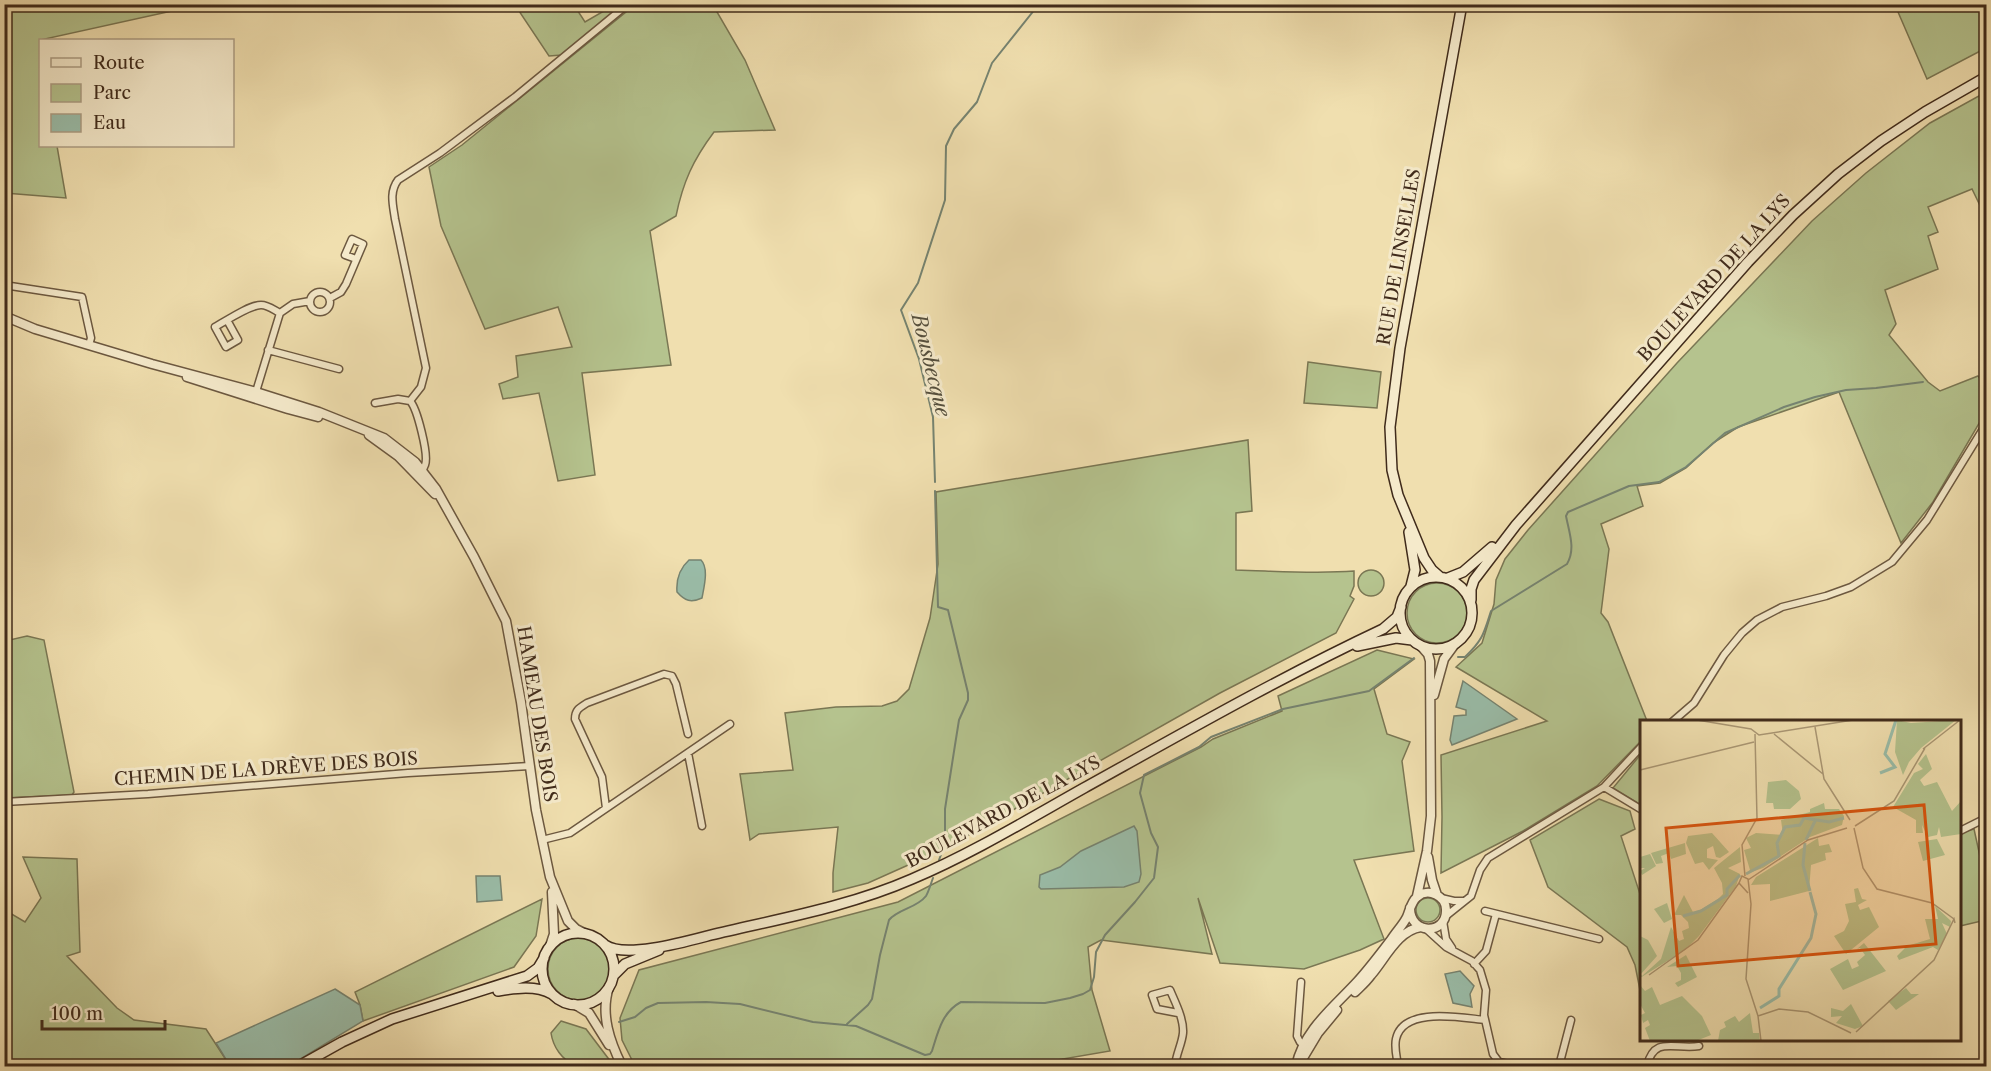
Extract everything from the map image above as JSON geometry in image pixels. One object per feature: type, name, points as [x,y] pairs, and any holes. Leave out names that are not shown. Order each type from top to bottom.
[{"type":"main road","name":"RUE DE LINSELLES","points":[[1444,578],[1426,562],[1405,515],[1392,470],[1390,436],[1400,348],[1462,4]]},
{"type":"main road","name":"BOULEVARD DE LA LYS","points":[[1470,600],[1474,580],[1516,525],[1748,262],[1803,205],[1881,141],[1925,112],[1986,78]]},
{"type":"main road","name":"RUE DE LINSELLES","points":[[1405,515],[1415,570],[1411,588]]},
{"type":"main road","name":"BOULEVARD DE LA LYS","points":[[1444,578],[1456,576],[1472,566],[1516,525]]},
{"type":"main road","points":[[1444,578],[1462,587],[1470,600],[1473,614],[1470,627],[1462,639],[1455,644],[1437,649],[1416,643],[1402,625],[1401,607],[1405,595],[1424,579],[1444,578]]},
{"type":"main road","name":"BOULEVARD DE LA LYS","points":[[613,976],[620,967],[631,961],[681,943],[861,897],[937,868],[983,845],[1260,690],[1386,627],[1397,617],[1401,607]]},
{"type":"main road","name":"BOULEVARD DE LA LYS","points":[[1321,660],[1366,643],[1399,638],[1416,643]]},
{"type":"main road","points":[[299,1066],[375,1026],[408,1013],[463,998],[527,976],[538,968],[550,946],[567,934],[584,933],[596,937],[605,945],[613,960],[613,976],[609,987],[592,1002],[574,1004],[543,990],[527,988],[463,998]]},
{"type":"main road","name":"BOULEVARD DE LA LYS","points":[[605,945],[614,949],[626,950],[681,943]]},
{"type":"main road","points":[[543,958],[544,980],[554,995]]},
{"type":"street","points":[[411,401],[421,387],[426,368],[395,219],[392,199],[394,184],[515,97],[628,4]]},
{"type":"street","points":[[330,298],[324,292],[319,292],[312,296],[310,301],[312,308],[321,312],[329,308],[330,298],[344,288],[356,260]]},
{"type":"street","points":[[4,285],[82,297],[90,332],[90,345]]},
{"type":"street","points":[[255,395],[280,313],[293,304],[310,301]]},
{"type":"street","points":[[227,320],[255,306],[266,306],[280,313]]},
{"type":"street","name":"HAMEAU DES BOIS","points":[[4,348],[6,317],[28,327],[339,420],[376,434],[409,456],[441,500],[474,557],[508,627],[550,877],[554,926],[550,946]]},
{"type":"street","points":[[268,350],[339,369]]},
{"type":"street","points":[[375,403],[398,399],[411,401]]},
{"type":"street","points":[[411,401],[416,410],[426,455],[426,464],[420,473]]},
{"type":"street","points":[[1674,720],[1694,702],[1724,655],[1756,620],[1782,607],[1843,590],[1892,562],[1927,520],[1986,424]]},
{"type":"street","points":[[1298,1066],[1306,1046],[1323,1017],[1376,960],[1403,923],[1417,896],[1427,851],[1432,799],[1430,662],[1428,654],[1416,643]]},
{"type":"street","points":[[1430,716],[1444,659],[1455,644]]},
{"type":"street","points":[[606,808],[602,777],[575,719],[577,709],[587,703],[664,674],[672,676],[676,684],[688,734]]},
{"type":"street","points":[[542,840],[570,833],[730,724]]},
{"type":"street","points":[[1306,1046],[1410,930],[1435,927],[1454,908],[1467,900],[1475,889],[1480,870],[1488,858],[1604,787],[1640,747]]},
{"type":"street","points":[[688,753],[702,826]]},
{"type":"street","name":"CHEMIN DE LA DRÈVE DES BOIS","points":[[4,802],[148,794],[408,773],[530,766]]},
{"type":"street","points":[[1604,787],[1640,809]]},
{"type":"street","points":[[1961,830],[1986,818]]},
{"type":"street","points":[[1427,851],[1430,873],[1439,896],[1446,905],[1444,919],[1446,939],[1457,952]]},
{"type":"street","name":"HAMEAU DES BOIS","points":[[550,877],[568,921],[584,933]]},
{"type":"street","points":[[1417,896],[1427,892],[1457,902],[1467,900]]},
{"type":"street","points":[[1410,908],[1412,918],[1446,946],[1474,964],[1482,974],[1485,983],[1485,1020],[1491,1048],[1499,1062],[1518,1066]]},
{"type":"street","points":[[1485,911],[1599,939]]},
{"type":"street","points":[[1474,964],[1486,951],[1496,914]]},
{"type":"street","points":[[1301,982],[1297,1036],[1306,1046]]},
{"type":"street","points":[[609,987],[605,1002],[605,1017],[620,1064]]},
{"type":"street","points":[[1175,1066],[1175,1057],[1183,1034],[1178,1013],[1170,990],[1152,995],[1157,1009],[1178,1013]]},
{"type":"street","points":[[574,1004],[586,1009],[593,1017],[620,1064]]},
{"type":"street","points":[[1398,1066],[1395,1050],[1396,1037],[1409,1022],[1432,1016],[1485,1020]]},
{"type":"street","points":[[1559,1066],[1571,1020]]},
{"type":"street","points":[[1647,1066],[1650,1054],[1659,1047],[1699,1046]]},
{"type":"green space","points":[[636,4],[713,5],[745,60],[775,130],[714,132],[690,172],[676,216],[650,231],[671,365],[582,373],[595,475],[558,481],[539,393],[503,399],[499,384],[518,377],[516,356],[572,347],[558,307],[485,329],[441,226],[429,167],[462,145]]},
{"type":"green space","points":[[4,5],[199,5],[39,39],[39,147],[57,147],[66,198],[5,193]]},
{"type":"green space","points":[[515,5],[574,5],[585,22],[609,8],[613,13],[562,55],[549,56]]},
{"type":"green space","points":[[1895,5],[1986,5],[1986,48],[1927,79]]},
{"type":"green space","points":[[1986,92],[1986,218],[1972,189],[1928,207],[1938,232],[1928,236],[1938,269],[1885,290],[1896,324],[1889,335],[1928,382],[1940,391],[1978,376],[1986,390],[1987,404],[1984,415],[1933,502],[1901,543],[1839,392],[1738,427],[1713,443],[1686,468],[1660,483],[1637,486],[1643,506],[1601,524],[1609,549],[1601,613],[1608,622],[1647,720],[1640,720],[1640,742],[1597,786],[1523,831],[1441,873],[1441,755],[1547,721],[1456,667],[1482,643],[1494,604],[1496,580],[1505,559],[1528,530],[1677,363],[1812,221],[1866,173],[1930,123]]},
{"type":"green space","points":[[1308,362],[1381,372],[1377,408],[1304,403]]},
{"type":"green space","points":[[1248,440],[1252,511],[1236,513],[1236,570],[1354,571],[1354,586],[1350,596],[1354,599],[1336,633],[1220,693],[944,849],[868,883],[833,892],[838,827],[759,834],[750,840],[740,774],[793,770],[785,713],[836,707],[882,706],[897,701],[909,689],[930,618],[938,564],[936,492]]},
{"type":"green space","points":[[1371,570],[1380,574],[1384,583],[1380,592],[1371,596],[1362,592],[1358,583],[1362,574]]},
{"type":"green space","points":[[1431,583],[1443,583],[1459,591],[1465,601],[1467,613],[1465,625],[1459,635],[1443,643],[1431,643],[1415,635],[1407,619],[1407,607],[1415,591]]},
{"type":"green space","points":[[27,636],[44,640],[74,792],[72,795],[5,798],[5,641]]},
{"type":"green space","points":[[1377,650],[1414,659],[1374,689],[1387,734],[1410,742],[1402,761],[1414,851],[1354,860],[1384,939],[1360,950],[1304,969],[1220,963],[1198,898],[1212,954],[1101,940],[1088,947],[1092,990],[1110,1051],[1022,1066],[635,1066],[622,1040],[620,1018],[639,970],[898,902],[1213,739],[1282,711],[1278,696]]},
{"type":"green space","points":[[1640,755],[1640,804],[1613,788]]},
{"type":"green space","points":[[1599,799],[1630,811],[1635,829],[1621,836],[1640,894],[1640,990],[1635,965],[1627,947],[1548,887],[1530,840]]},
{"type":"green space","points":[[1974,829],[1984,875],[1986,875],[1986,920],[1961,926],[1961,833]]},
{"type":"green space","points":[[23,857],[77,859],[80,952],[67,956],[117,1008],[134,1020],[206,1029],[230,1066],[5,1066],[5,910],[25,922],[41,898]]},
{"type":"green space","points":[[1428,898],[1437,901],[1440,910],[1437,919],[1428,922],[1419,919],[1416,910],[1419,901]]},
{"type":"green space","points":[[542,899],[536,936],[514,967],[363,1021],[355,992]]},
{"type":"green space","points":[[579,938],[601,947],[610,969],[601,991],[579,1000],[557,991],[548,969],[557,947]]},
{"type":"green space","points":[[561,1021],[586,1029],[614,1066],[585,1068],[576,1066],[562,1057],[551,1033]]},
{"type":"water","points":[[689,560],[701,560],[705,568],[702,598],[691,601],[677,592],[679,575]]},
{"type":"water","points":[[1463,681],[1517,719],[1452,745],[1450,740],[1454,716],[1466,715],[1466,710],[1456,707]]},
{"type":"water","points":[[1134,826],[1137,831],[1141,874],[1139,882],[1124,887],[1041,889],[1039,887],[1040,875],[1060,867],[1081,851]]},
{"type":"water","points":[[476,876],[500,876],[502,900],[477,902]]},
{"type":"water","points":[[1460,971],[1474,986],[1470,994],[1472,1007],[1453,1003],[1445,974]]},
{"type":"water","points":[[335,989],[360,1005],[363,1021],[289,1066],[230,1066],[216,1043]]},
{"type":"waterway","name":"Bousbecque","points":[[935,482],[933,417],[919,359],[901,310],[918,283],[945,200],[946,146],[954,129],[977,102],[992,63],[1039,4]]},
{"type":"waterway","points":[[1458,657],[1465,657],[1479,641],[1491,611],[1567,564],[1571,552],[1566,516],[1568,512],[1629,486],[1659,482],[1686,467],[1725,433],[1784,407],[1846,390],[1923,382]]},
{"type":"waterway","name":"Bousbecque","points":[[935,491],[938,607],[948,610],[968,693],[968,700],[959,720],[945,809],[945,844],[939,860]]},
{"type":"waterway","points":[[619,1022],[635,1017],[646,1008],[658,1003],[740,1004],[813,1022],[856,1026],[925,1055],[932,1051],[949,1011],[961,1002],[1045,1003],[1083,994],[1090,990],[1094,977],[1096,952],[1105,935],[1154,878],[1158,847],[1151,833],[1140,793],[1144,775],[1199,747],[1211,737],[1283,709],[1369,691],[1414,658]]},
{"type":"waterway","name":"Bousbecque","points":[[847,1024],[872,999],[889,920],[897,913],[922,900],[933,878]]}]
